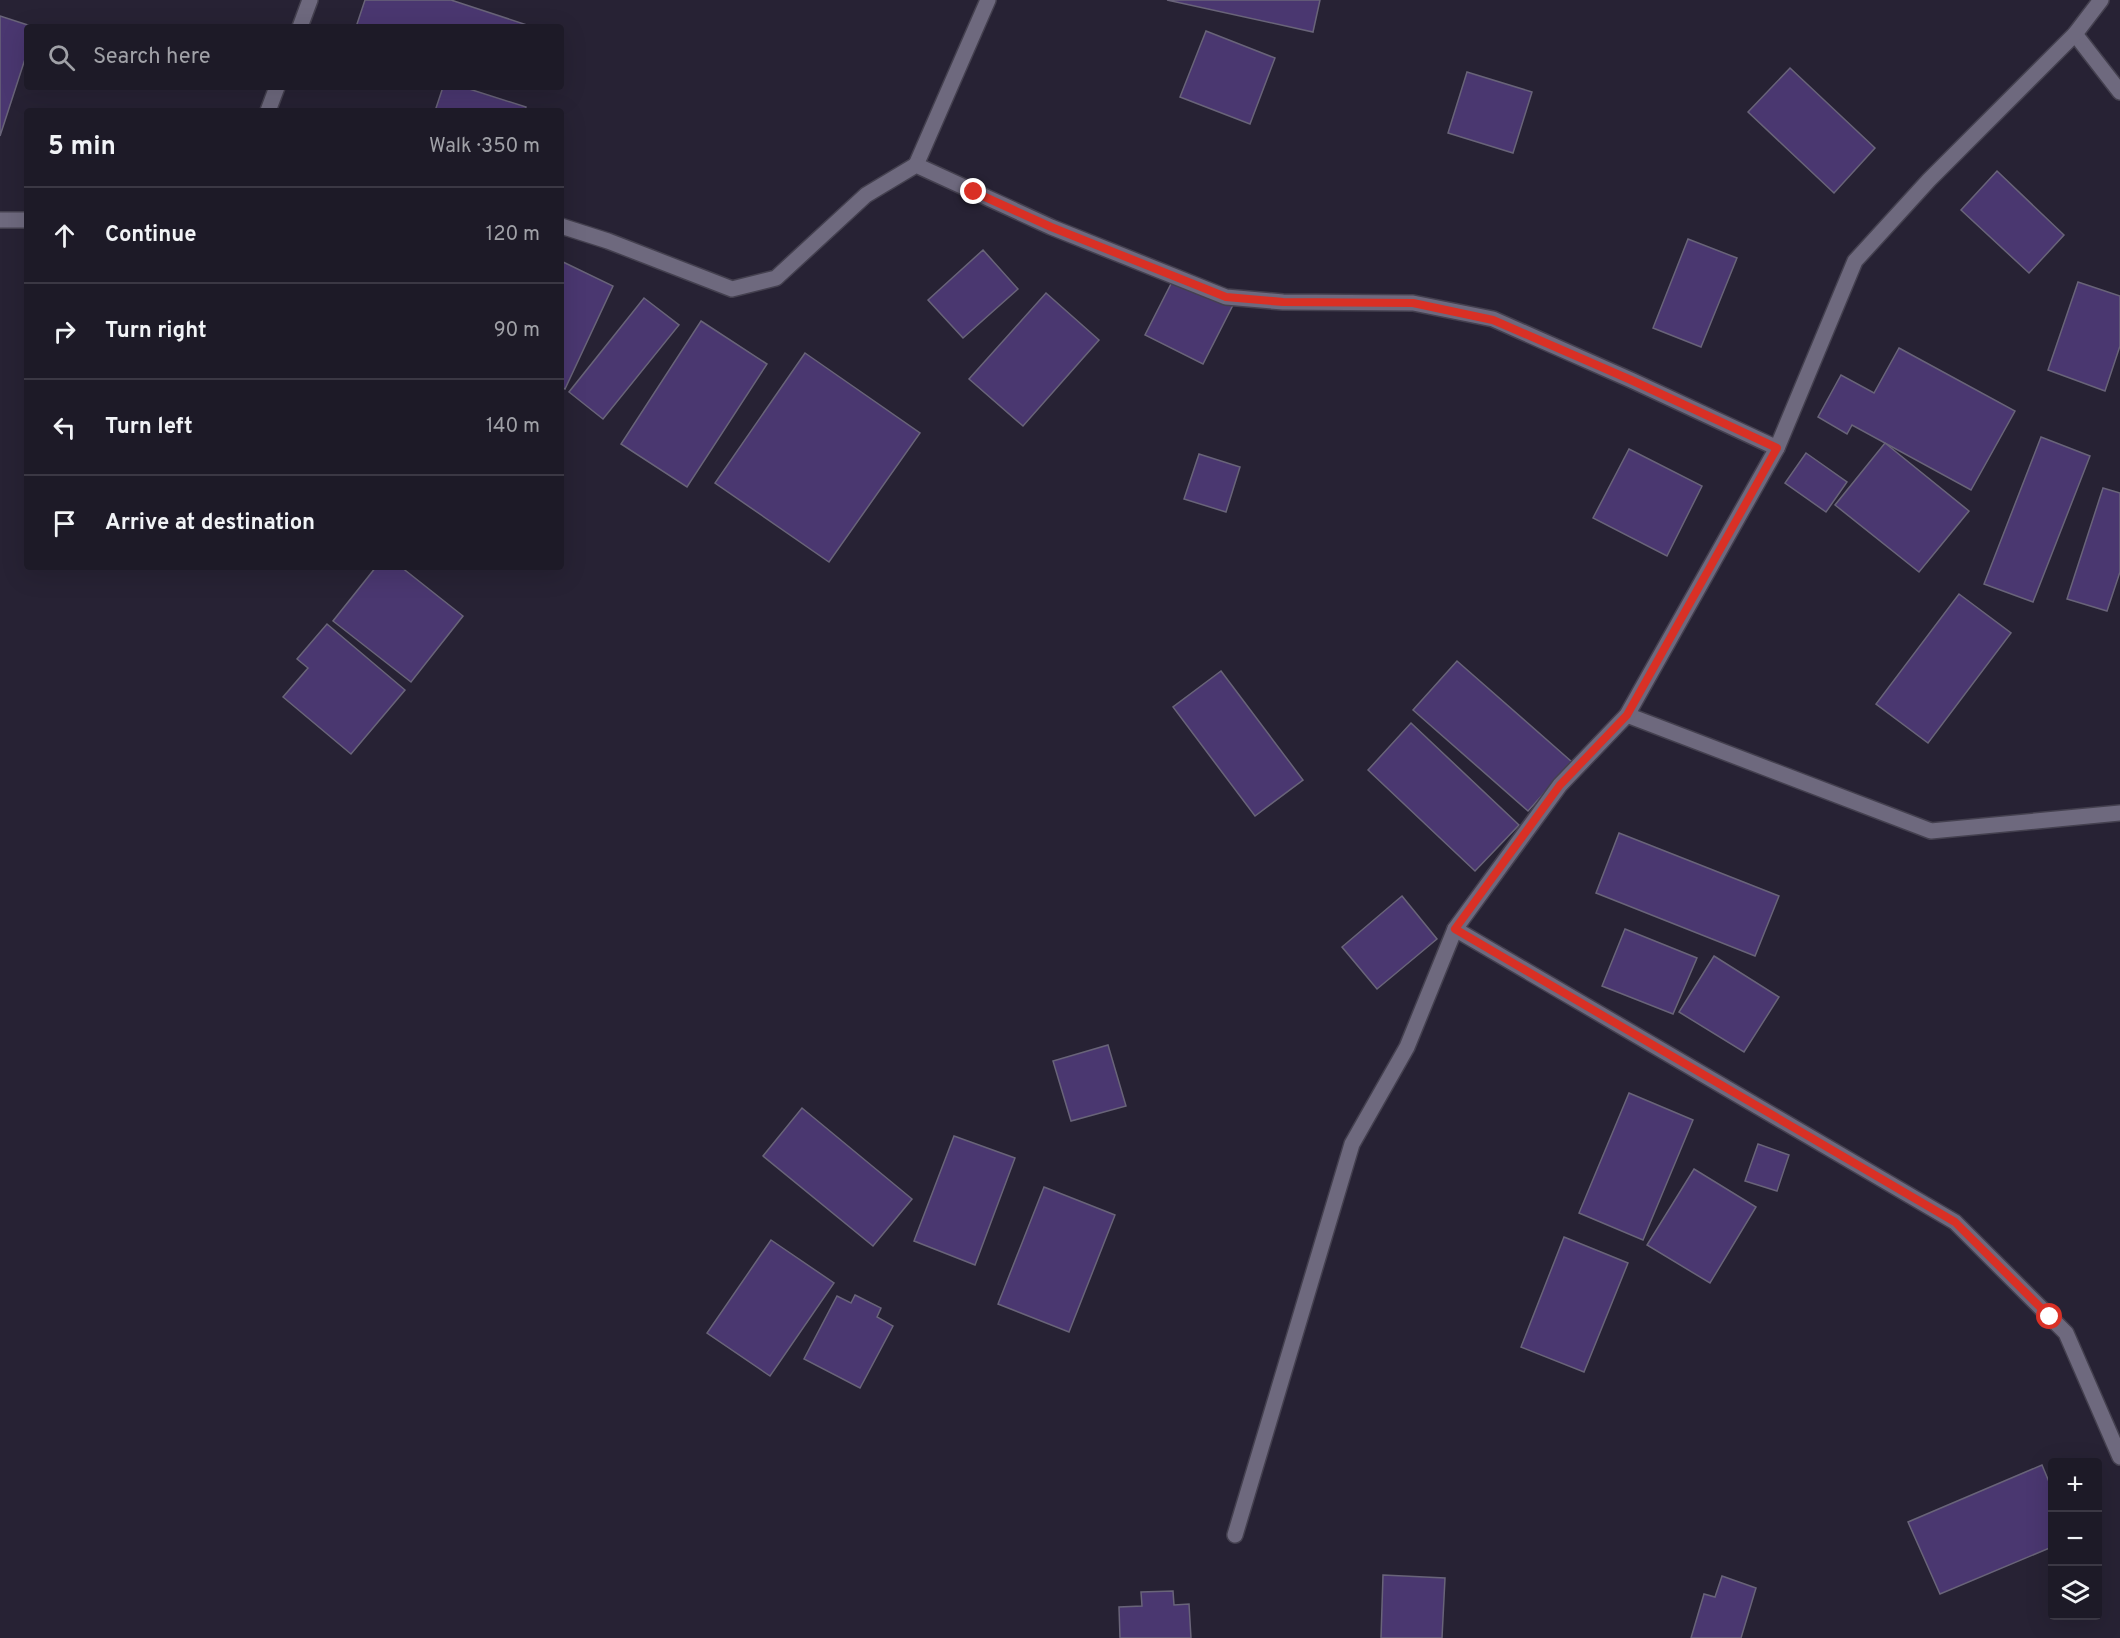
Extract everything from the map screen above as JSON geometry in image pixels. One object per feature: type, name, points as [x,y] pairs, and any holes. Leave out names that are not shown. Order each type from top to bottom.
[{"type":"street","points":[[301,24],[310,0]]},
{"type":"street","points":[[564,227],[608,241],[732,289],[776,278],[867,195],[916,165],[988,0]]},
{"type":"street","points":[[1235,1535],[1352,1144],[1407,1047],[1455,929],[1560,785],[1627,715],[1777,448],[1855,261],[1929,180],[2075,34],[2101,0]]},
{"type":"street","points":[[2075,34],[2120,92]]},
{"type":"street","points":[[269,108],[276,90]]},
{"type":"street","points":[[916,165],[1051,227],[1226,297],[1283,302],[1413,303],[1493,320],[1631,380],[1777,448]]},
{"type":"street","points":[[0,220],[24,220]]},
{"type":"street","points":[[1627,715],[1931,831],[2120,813]]},
{"type":"street","points":[[1455,929],[1955,1222],[2066,1333],[2120,1456]]},
{"type":"building","points":[[365,0],[451,0],[524,24],[357,24]]},
{"type":"building","points":[[1167,0],[1320,0],[1313,32]]},
{"type":"building","points":[[0,16],[25,24],[24,62],[0,136]]},
{"type":"building","points":[[1206,31],[1275,58],[1250,124],[1180,97]]},
{"type":"building","points":[[1790,68],[1875,148],[1834,193],[1748,112]]},
{"type":"building","points":[[1467,72],[1532,92],[1513,153],[1448,133]]},
{"type":"building","points":[[442,90],[472,90],[526,107],[526,108],[436,108]]},
{"type":"building","points":[[1997,171],[2064,235],[2029,273],[1961,210]]},
{"type":"building","points":[[1688,239],[1737,258],[1701,347],[1653,328]]},
{"type":"building","points":[[983,250],[1018,289],[963,338],[928,300]]},
{"type":"building","points":[[564,262],[613,286],[564,388]]},
{"type":"building","points":[[1176,274],[1234,303],[1203,364],[1145,335]]},
{"type":"building","points":[[2078,282],[2120,296],[2120,346],[2105,391],[2048,370]]},
{"type":"building","points":[[1046,293],[1099,340],[1023,426],[969,379]]},
{"type":"building","points":[[644,298],[679,325],[603,419],[569,392]]},
{"type":"building","points":[[701,321],[767,364],[687,487],[621,444]]},
{"type":"building","points":[[1899,348],[2015,411],[1971,490],[1852,425],[1847,434],[1818,417],[1841,375],[1874,393]]},
{"type":"building","points":[[805,353],[920,433],[829,562],[715,483]]},
{"type":"building","points":[[2041,437],[2090,456],[2033,602],[1984,584]]},
{"type":"building","points":[[1885,443],[1969,511],[1919,572],[1835,505]]},
{"type":"building","points":[[1629,449],[1702,486],[1667,556],[1593,518]]},
{"type":"building","points":[[1806,453],[1847,482],[1826,512],[1785,483]]},
{"type":"building","points":[[1199,454],[1240,467],[1226,512],[1184,499]]},
{"type":"building","points":[[2103,488],[2120,493],[2120,572],[2107,611],[2067,599]]},
{"type":"building","points":[[374,570],[405,570],[463,616],[411,682],[333,621]]},
{"type":"building","points":[[1959,594],[2011,633],[1928,743],[1876,704]]},
{"type":"building","points":[[327,624],[405,690],[351,754],[283,697],[308,668],[297,659]]},
{"type":"building","points":[[1457,661],[1572,762],[1528,811],[1413,710]]},
{"type":"building","points":[[1221,671],[1303,780],[1255,816],[1173,707]]},
{"type":"building","points":[[1411,723],[1519,825],[1475,871],[1368,770]]},
{"type":"building","points":[[1619,833],[1779,896],[1755,956],[1596,893]]},
{"type":"building","points":[[1402,896],[1437,939],[1377,989],[1342,947]]},
{"type":"building","points":[[1625,929],[1697,958],[1673,1014],[1602,986]]},
{"type":"building","points":[[1714,956],[1779,997],[1744,1052],[1679,1012]]},
{"type":"building","points":[[1108,1045],[1126,1106],[1071,1121],[1053,1061]]},
{"type":"building","points":[[1629,1093],[1693,1120],[1643,1240],[1579,1213]]},
{"type":"building","points":[[802,1108],[912,1199],[873,1246],[763,1156]]},
{"type":"building","points":[[954,1136],[1015,1158],[975,1265],[914,1241]]},
{"type":"building","points":[[1758,1144],[1789,1155],[1777,1191],[1745,1181]]},
{"type":"building","points":[[1694,1169],[1756,1207],[1710,1283],[1647,1245]]},
{"type":"building","points":[[1044,1187],[1115,1215],[1069,1332],[998,1304]]},
{"type":"building","points":[[1564,1237],[1628,1263],[1584,1372],[1521,1347]]},
{"type":"building","points":[[771,1240],[834,1283],[770,1376],[707,1333]]},
{"type":"building","points":[[855,1295],[881,1308],[877,1317],[893,1326],[860,1388],[804,1359],[837,1296],[851,1303]]},
{"type":"building","points":[[2042,1465],[2048,1479],[2048,1549],[1940,1594],[1908,1522]]},
{"type":"building","points":[[1383,1575],[1445,1578],[1442,1638],[1381,1638]]},
{"type":"building","points":[[1722,1576],[1756,1588],[1741,1638],[1691,1638],[1704,1594],[1715,1597]]},
{"type":"building","points":[[1173,1591],[1174,1605],[1189,1604],[1191,1638],[1120,1638],[1119,1607],[1142,1606],[1141,1592]]},
{"type":"route","points":[[974,192],[1051,227],[1226,297],[1283,302],[1413,303],[1493,320],[1631,380],[1777,448],[1627,715],[1560,785],[1455,929],[1955,1222],[2050,1317]]}]
